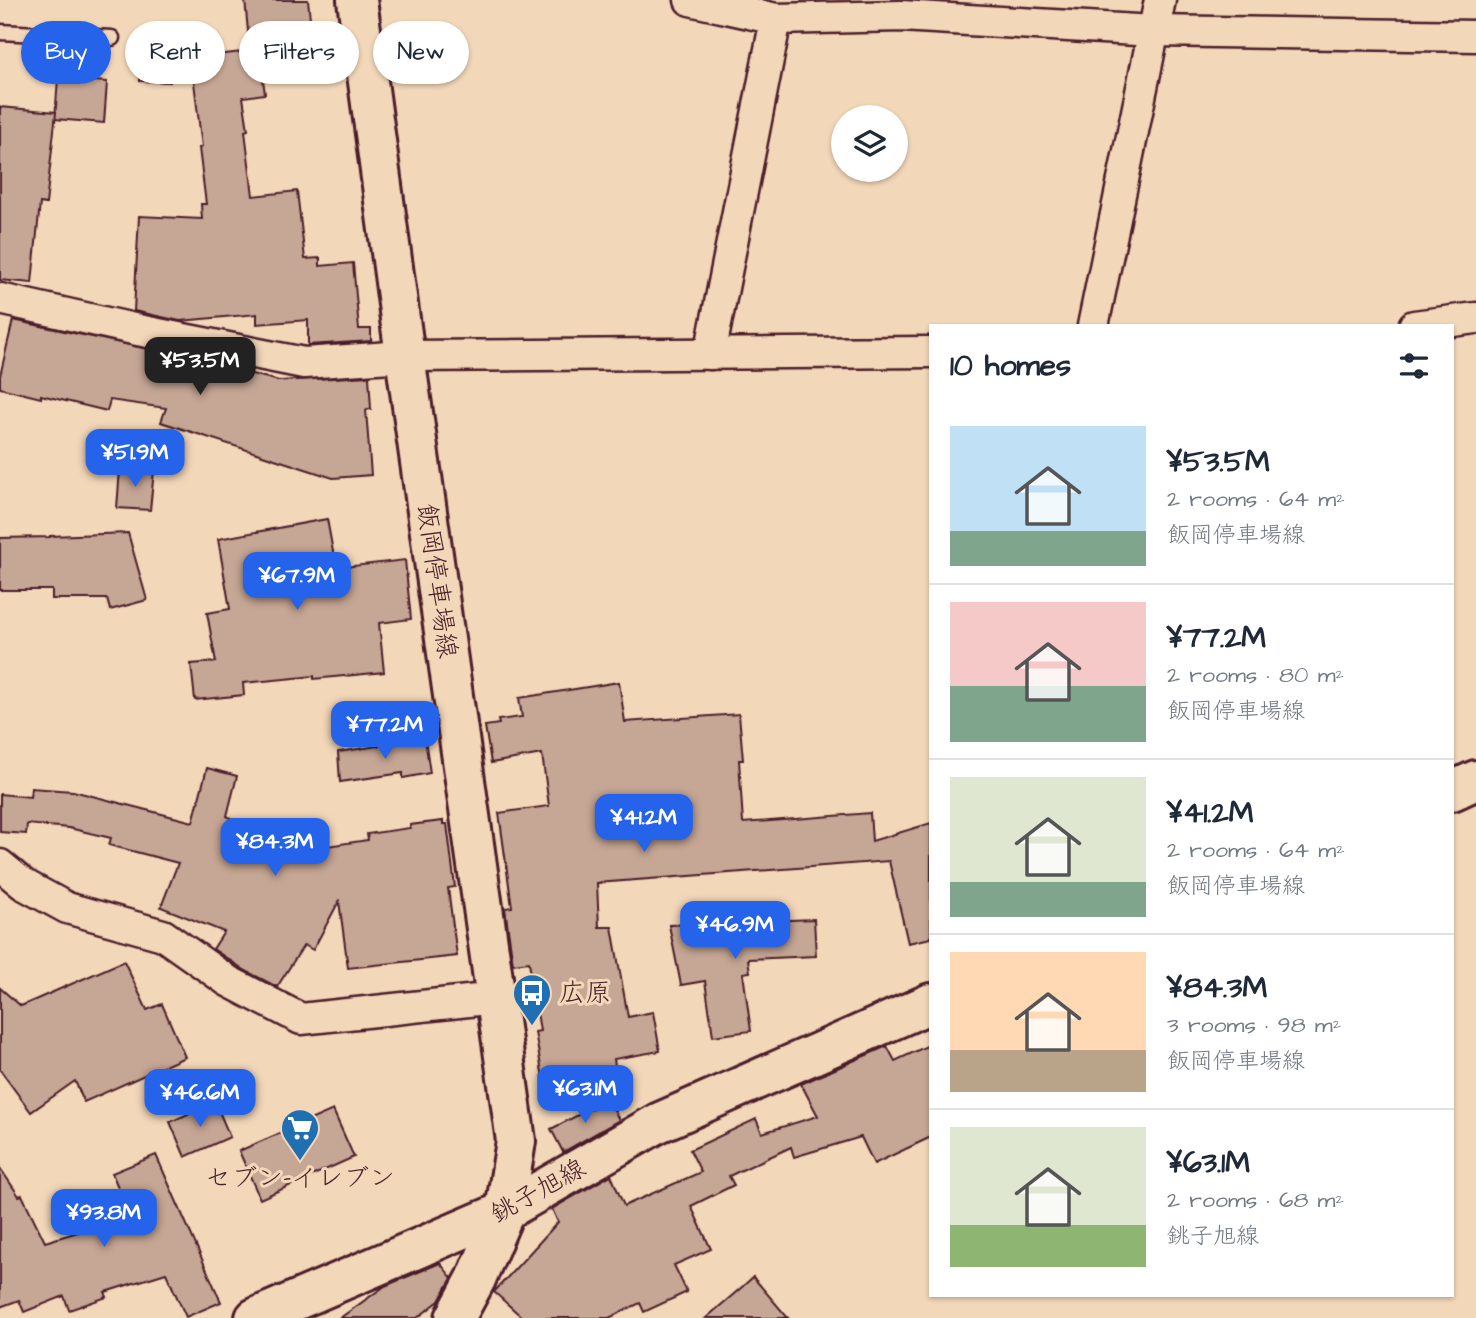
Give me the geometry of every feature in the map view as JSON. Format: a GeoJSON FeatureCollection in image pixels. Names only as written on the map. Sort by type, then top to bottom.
{"type":"FeatureCollection","features":[{"type":"Feature","properties":{"kind":"main road","name":"飯岡停車場線"},"geometry":{"type":"LineString","coordinates":[[357,0],[516,1141],[505,1211],[476,1279],[455,1318]]}},
{"type":"Feature","properties":{"kind":"main road"},"geometry":{"type":"LineString","coordinates":[[1454,790],[1476,780]]}},
{"type":"Feature","properties":{"kind":"main road","name":"銚子旭線"},"geometry":{"type":"LineString","coordinates":[[255,1318],[505,1211],[658,1122],[929,1004]]}},
{"type":"Feature","properties":{"kind":"street"},"geometry":{"type":"LineString","coordinates":[[690,0],[776,19],[901,16],[1153,31],[1476,36]]}},
{"type":"Feature","properties":{"kind":"street"},"geometry":{"type":"LineString","coordinates":[[1093,324],[1160,0]]}},
{"type":"Feature","properties":{"kind":"street"},"geometry":{"type":"LineString","coordinates":[[710,354],[776,19]]}},
{"type":"Feature","properties":{"kind":"street"},"geometry":{"type":"LineString","coordinates":[[0,299],[304,363],[405,356],[929,352]]}},
{"type":"Feature","properties":{"kind":"street"},"geometry":{"type":"LineString","coordinates":[[1430,324],[1476,318]]}},
{"type":"Feature","properties":{"kind":"street"},"geometry":{"type":"LineString","coordinates":[[0,865],[23,884],[67,908],[163,935],[228,981],[302,1019],[496,998]]}},
{"type":"Feature","properties":{"kind":"lane"},"geometry":{"type":"LineString","coordinates":[[0,32],[112,38]]}},
{"type":"Feature","properties":{"kind":"building"},"geometry":{"type":"Polygon","coordinates":[[[245,0],[308,0],[310,21],[247,21],[245,0]]]}},
{"type":"Feature","properties":{"kind":"building"},"geometry":{"type":"Polygon","coordinates":[[[239,52],[239,84],[264,84],[265,94],[243,97],[253,196],[297,191],[305,259],[320,258],[320,266],[353,263],[359,329],[371,329],[371,341],[308,345],[308,320],[257,324],[257,314],[180,321],[134,311],[139,216],[202,219],[201,204],[206,204],[194,84],[225,84],[225,54],[239,52]]]}},
{"type":"Feature","properties":{"kind":"building"},"geometry":{"type":"Polygon","coordinates":[[[58,84],[107,84],[104,123],[55,119],[58,84]]]}},
{"type":"Feature","properties":{"kind":"building"},"geometry":{"type":"Polygon","coordinates":[[[0,107],[56,112],[46,204],[40,203],[32,283],[0,280],[0,107]]]}},
{"type":"Feature","properties":{"kind":"building"},"geometry":{"type":"Polygon","coordinates":[[[13,320],[190,358],[279,381],[369,376],[371,409],[366,410],[371,475],[333,478],[161,422],[166,408],[110,400],[107,411],[0,388],[0,376],[13,320]]]}},
{"type":"Feature","properties":{"kind":"building"},"geometry":{"type":"Polygon","coordinates":[[[120,469],[154,471],[150,510],[117,508],[120,469]]]}},
{"type":"Feature","properties":{"kind":"building"},"geometry":{"type":"Polygon","coordinates":[[[327,519],[336,568],[405,560],[411,619],[379,623],[384,672],[243,683],[244,695],[195,700],[191,664],[216,662],[207,613],[230,609],[218,539],[327,519]]]}},
{"type":"Feature","properties":{"kind":"building"},"geometry":{"type":"Polygon","coordinates":[[[128,533],[147,600],[110,610],[107,599],[52,599],[52,590],[0,590],[0,538],[128,533]]]}},
{"type":"Feature","properties":{"kind":"building"},"geometry":{"type":"Polygon","coordinates":[[[619,682],[625,722],[739,714],[743,760],[739,760],[743,823],[870,813],[872,841],[929,824],[929,938],[908,943],[889,861],[597,883],[599,927],[612,927],[628,1017],[653,1012],[660,1051],[614,1059],[616,1072],[544,1084],[535,1032],[540,1031],[529,962],[513,964],[505,908],[512,907],[499,813],[549,806],[542,754],[491,763],[485,726],[499,724],[498,720],[522,717],[519,698],[619,682]]]}},
{"type":"Feature","properties":{"kind":"building"},"geometry":{"type":"Polygon","coordinates":[[[425,739],[430,773],[403,778],[403,773],[340,782],[338,752],[425,739]]]}},
{"type":"Feature","properties":{"kind":"building"},"geometry":{"type":"Polygon","coordinates":[[[207,768],[237,776],[227,816],[293,851],[368,840],[367,834],[410,828],[410,825],[443,821],[443,824],[447,824],[455,887],[448,888],[457,956],[348,968],[339,901],[313,950],[304,945],[277,987],[213,949],[224,932],[161,907],[178,863],[109,845],[111,838],[69,828],[27,824],[26,834],[0,832],[0,794],[30,797],[31,788],[73,791],[193,822],[207,768]]]}},
{"type":"Feature","properties":{"kind":"building"},"geometry":{"type":"Polygon","coordinates":[[[814,919],[816,956],[748,959],[750,972],[743,973],[751,1031],[713,1036],[705,981],[681,985],[669,925],[814,919]]]}},
{"type":"Feature","properties":{"kind":"building"},"geometry":{"type":"Polygon","coordinates":[[[124,961],[147,1010],[162,1004],[185,1057],[84,1102],[75,1081],[31,1112],[0,1070],[0,988],[21,1006],[124,961]]]}},
{"type":"Feature","properties":{"kind":"building"},"geometry":{"type":"Polygon","coordinates":[[[929,1045],[929,1138],[874,1164],[861,1137],[794,1157],[791,1147],[729,1176],[734,1185],[691,1206],[711,1249],[674,1265],[687,1292],[644,1312],[640,1303],[609,1318],[523,1318],[494,1292],[558,1222],[552,1209],[611,1175],[624,1206],[701,1172],[690,1150],[756,1119],[762,1133],[818,1116],[801,1084],[887,1046],[895,1061],[929,1045]]]}},
{"type":"Feature","properties":{"kind":"building"},"geometry":{"type":"Polygon","coordinates":[[[609,1099],[619,1120],[563,1152],[551,1129],[609,1099]]]}},
{"type":"Feature","properties":{"kind":"building"},"geometry":{"type":"Polygon","coordinates":[[[215,1102],[230,1137],[185,1157],[170,1122],[215,1102]]]}},
{"type":"Feature","properties":{"kind":"building"},"geometry":{"type":"Polygon","coordinates":[[[333,1110],[354,1157],[260,1199],[239,1151],[333,1110]]]}},
{"type":"Feature","properties":{"kind":"building"},"geometry":{"type":"Polygon","coordinates":[[[156,1155],[221,1302],[186,1317],[166,1273],[105,1292],[107,1297],[69,1310],[64,1296],[24,1312],[19,1300],[0,1307],[0,1168],[19,1196],[22,1195],[45,1242],[130,1216],[112,1173],[156,1155]]]}},
{"type":"Feature","properties":{"kind":"building"},"geometry":{"type":"Polygon","coordinates":[[[440,1263],[452,1278],[439,1301],[417,1318],[340,1318],[385,1286],[440,1263]]]}},
{"type":"Feature","properties":{"kind":"building"},"geometry":{"type":"Polygon","coordinates":[[[753,1277],[788,1318],[706,1318],[742,1287],[753,1277]]]}},
{"type":"Feature","properties":{"kind":"place","name":"広原"},"geometry":{"type":"Point","coordinates":[532,1027]}},
{"type":"Feature","properties":{"kind":"place","name":"セブン-イレブン"},"geometry":{"type":"Point","coordinates":[300,1162]}}]}
